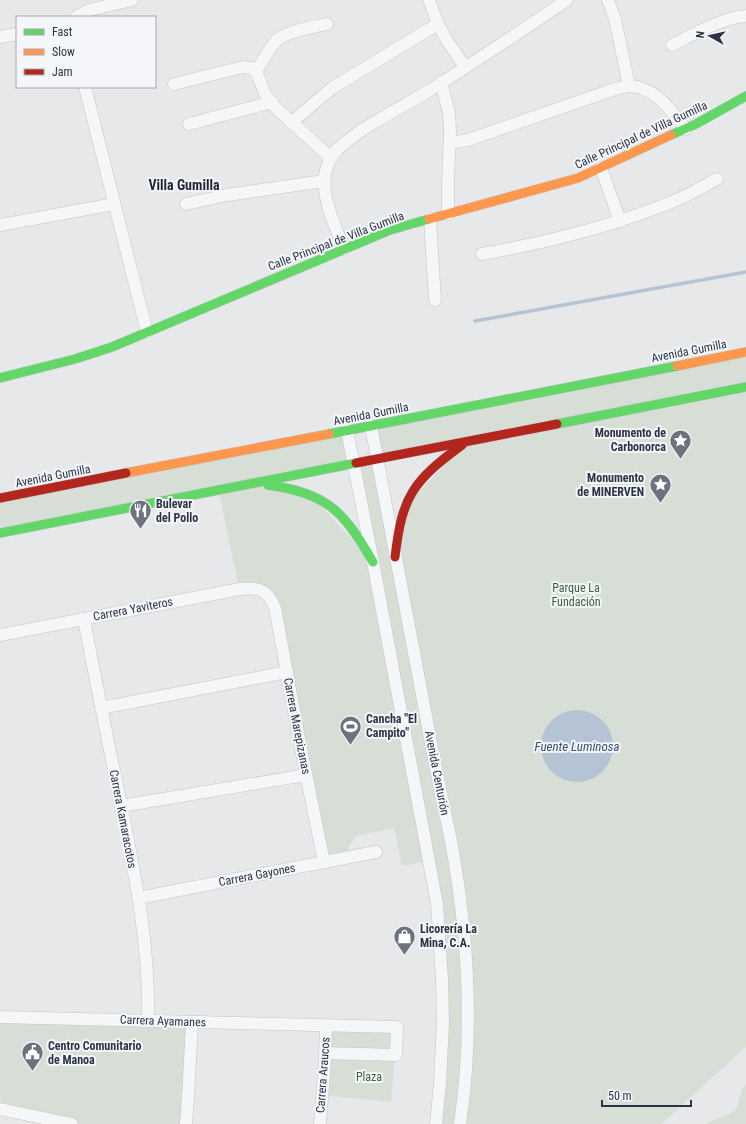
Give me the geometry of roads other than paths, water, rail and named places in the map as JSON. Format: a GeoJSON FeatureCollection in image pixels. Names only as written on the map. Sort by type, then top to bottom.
{"type":"FeatureCollection","features":[{"type":"Feature","properties":{"kind":"main road","name":"Calle Principal de Villa Gumilla"},"geometry":{"type":"LineString","coordinates":[[0,378],[101,351],[132,340],[147,332],[390,230],[578,178],[686,129],[746,96]]}},
{"type":"Feature","properties":{"kind":"main road","name":"Avenida Gumilla"},"geometry":{"type":"LineString","coordinates":[[0,498],[746,352]]}},
{"type":"Feature","properties":{"kind":"main road"},"geometry":{"type":"LineString","coordinates":[[0,533],[746,388]]}},
{"type":"Feature","properties":{"kind":"main road"},"geometry":{"type":"LineString","coordinates":[[396,557],[397,536],[400,522],[404,507],[413,488],[428,471],[467,442]]}},
{"type":"Feature","properties":{"kind":"main road"},"geometry":{"type":"LineString","coordinates":[[254,484],[274,485],[300,491],[314,496],[331,505],[356,532],[373,562]]}},
{"type":"Feature","properties":{"kind":"street"},"geometry":{"type":"LineString","coordinates":[[78,16],[89,10],[132,0]]}},
{"type":"Feature","properties":{"kind":"street"},"geometry":{"type":"LineString","coordinates":[[429,0],[438,24],[465,67]]}},
{"type":"Feature","properties":{"kind":"street"},"geometry":{"type":"LineString","coordinates":[[344,249],[328,202],[324,181],[326,169],[336,150],[357,134],[465,67],[568,0]]}},
{"type":"Feature","properties":{"kind":"street"},"geometry":{"type":"LineString","coordinates":[[608,0],[615,19],[629,86]]}},
{"type":"Feature","properties":{"kind":"street"},"geometry":{"type":"LineString","coordinates":[[672,45],[727,20],[740,16],[746,16]]}},
{"type":"Feature","properties":{"kind":"street"},"geometry":{"type":"LineString","coordinates":[[256,71],[280,38],[289,34],[328,24]]}},
{"type":"Feature","properties":{"kind":"street"},"geometry":{"type":"LineString","coordinates":[[291,123],[332,88],[438,24]]}},
{"type":"Feature","properties":{"kind":"street"},"geometry":{"type":"LineString","coordinates":[[0,37],[16,34]]}},
{"type":"Feature","properties":{"kind":"street"},"geometry":{"type":"LineString","coordinates":[[174,84],[243,67],[251,68],[256,71],[265,94],[272,102],[291,123],[331,158]]}},
{"type":"Feature","properties":{"kind":"street"},"geometry":{"type":"LineString","coordinates":[[441,82],[450,130],[448,214]]}},
{"type":"Feature","properties":{"kind":"street"},"geometry":{"type":"LineString","coordinates":[[450,143],[468,140],[615,89],[629,86],[648,91],[660,98],[686,129]]}},
{"type":"Feature","properties":{"kind":"street"},"geometry":{"type":"LineString","coordinates":[[85,88],[147,332]]}},
{"type":"Feature","properties":{"kind":"street"},"geometry":{"type":"LineString","coordinates":[[189,124],[272,102]]}},
{"type":"Feature","properties":{"kind":"street"},"geometry":{"type":"LineString","coordinates":[[601,168],[620,221]]}},
{"type":"Feature","properties":{"kind":"street"},"geometry":{"type":"LineString","coordinates":[[482,254],[555,239],[620,221],[680,198],[717,179]]}},
{"type":"Feature","properties":{"kind":"street"},"geometry":{"type":"LineString","coordinates":[[186,204],[227,195],[324,181]]}},
{"type":"Feature","properties":{"kind":"street"},"geometry":{"type":"LineString","coordinates":[[0,225],[114,204]]}},
{"type":"Feature","properties":{"kind":"street"},"geometry":{"type":"LineString","coordinates":[[430,219],[435,300]]}},
{"type":"Feature","properties":{"kind":"street","name":"Avenida Centurión"},"geometry":{"type":"LineString","coordinates":[[371,426],[451,842],[461,907],[465,954],[468,1030],[460,1124]]}},
{"type":"Feature","properties":{"kind":"street","name":"Avenida Centurión"},"geometry":{"type":"LineString","coordinates":[[347,430],[437,904],[443,1022],[436,1124]]}},
{"type":"Feature","properties":{"kind":"street","name":"Carrera Yaviteros"},"geometry":{"type":"LineString","coordinates":[[0,635],[240,589],[249,588],[265,592]]}},
{"type":"Feature","properties":{"kind":"street","name":"Carrera Marepizanas"},"geometry":{"type":"LineString","coordinates":[[265,592],[272,600],[275,608],[306,776],[324,862]]}},
{"type":"Feature","properties":{"kind":"street","name":"Carrera Kamaracotos"},"geometry":{"type":"LineString","coordinates":[[84,619],[138,898],[148,973],[148,1021]]}},
{"type":"Feature","properties":{"kind":"street"},"geometry":{"type":"LineString","coordinates":[[101,708],[286,672]]}},
{"type":"Feature","properties":{"kind":"street"},"geometry":{"type":"LineString","coordinates":[[121,806],[306,776]]}},
{"type":"Feature","properties":{"kind":"street","name":"Carrera Gayones"},"geometry":{"type":"LineString","coordinates":[[138,898],[376,852]]}},
{"type":"Feature","properties":{"kind":"street","name":"Carrera Ayamanes"},"geometry":{"type":"LineString","coordinates":[[0,1017],[397,1027],[396,1055],[325,1053]]}},
{"type":"Feature","properties":{"kind":"street"},"geometry":{"type":"LineString","coordinates":[[186,1124],[192,1022]]}},
{"type":"Feature","properties":{"kind":"street","name":"Carrera Araucos"},"geometry":{"type":"LineString","coordinates":[[320,1124],[326,1025]]}},
{"type":"Feature","properties":{"kind":"street"},"geometry":{"type":"LineString","coordinates":[[0,1109],[72,1124]]}},
{"type":"Feature","properties":{"kind":"water","name":"Fuente Luminosa"},"geometry":{"type":"Polygon","coordinates":[[[577,710],[597,716],[607,726],[613,746],[607,766],[597,776],[577,782],[557,776],[547,766],[541,746],[547,726],[557,716],[577,710]]]}},
{"type":"Feature","properties":{"kind":"waterway"},"geometry":{"type":"LineString","coordinates":[[475,321],[746,272]]}},
{"type":"Feature","properties":{"kind":"place","name":"Monumento de Carbonorca"},"geometry":{"type":"Point","coordinates":[681,460]}},
{"type":"Feature","properties":{"kind":"place","name":"Monumento de MINERVEN"},"geometry":{"type":"Point","coordinates":[660,504]}},
{"type":"Feature","properties":{"kind":"place","name":"Bulevar del Pollo"},"geometry":{"type":"Point","coordinates":[140,530]}},
{"type":"Feature","properties":{"kind":"place","name":"Cancha \"El Campito\""},"geometry":{"type":"Point","coordinates":[350,746]}},
{"type":"Feature","properties":{"kind":"place","name":"Licorería La Mina, C.A."},"geometry":{"type":"Point","coordinates":[405,956]}},
{"type":"Feature","properties":{"kind":"place","name":"Centro Comunitario de Manoa"},"geometry":{"type":"Point","coordinates":[32,1072]}},
{"type":"Feature","properties":{"kind":"district","name":"Villa Gumilla"},"geometry":{"type":"Point","coordinates":[184,185]}},
{"type":"Feature","properties":{"kind":"park label","name":"Parque La Fundación"},"geometry":{"type":"Point","coordinates":[576,595]}},
{"type":"Feature","properties":{"kind":"park label","name":"Plaza"},"geometry":{"type":"Point","coordinates":[369,1077]}}]}
